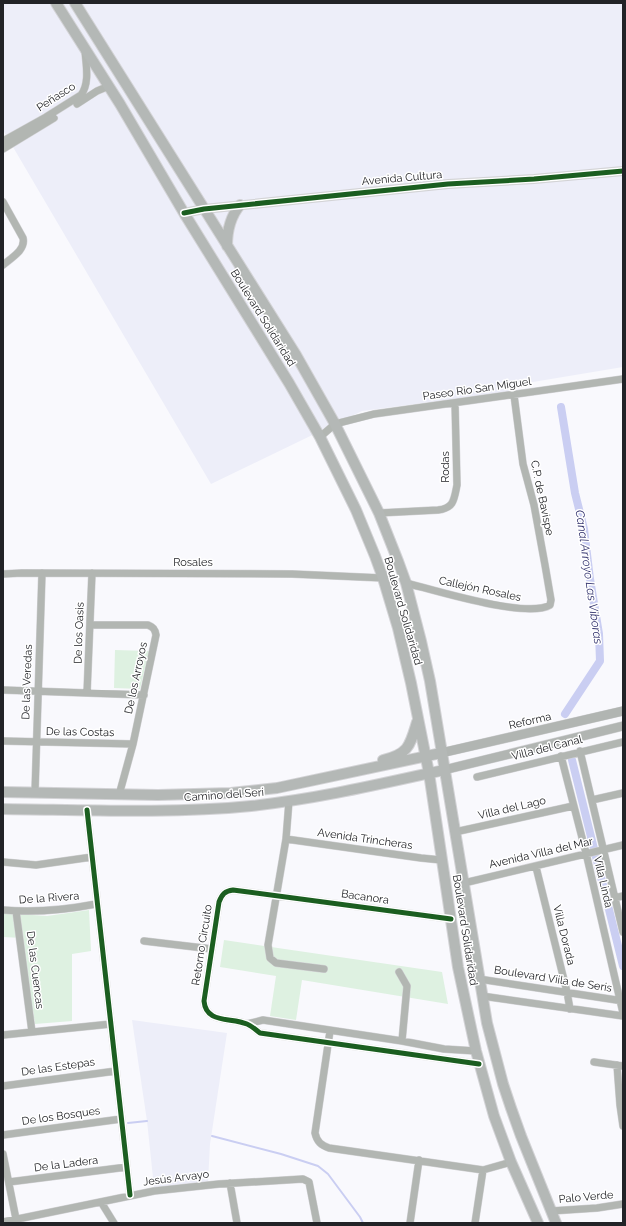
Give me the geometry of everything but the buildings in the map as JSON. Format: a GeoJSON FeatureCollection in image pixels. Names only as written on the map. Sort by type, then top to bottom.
{"type":"FeatureCollection","features":[{"type":"Feature","properties":{"kind":"main road","name":"Boulevard Solidaridad"},"geometry":{"type":"LineString","coordinates":[[56,3],[289,383],[320,437],[356,510],[383,578],[398,628],[429,773],[441,860],[462,989],[479,1064],[494,1116],[511,1162],[538,1223]]}},
{"type":"Feature","properties":{"kind":"main road","name":"Boulevard Solidaridad"},"geometry":{"type":"LineString","coordinates":[[78,5],[296,356],[335,424],[379,513],[406,583],[430,681],[487,1023],[504,1084],[521,1136],[556,1223]]}},
{"type":"Feature","properties":{"kind":"main road"},"geometry":{"type":"LineString","coordinates":[[227,246],[230,223],[234,212],[240,205]]}},
{"type":"Feature","properties":{"kind":"main road","name":"Reforma"},"geometry":{"type":"LineString","coordinates":[[442,753],[623,711]]}},
{"type":"Feature","properties":{"kind":"main road"},"geometry":{"type":"LineString","coordinates":[[322,779],[347,768],[401,754],[408,747],[418,720]]}},
{"type":"Feature","properties":{"kind":"main road"},"geometry":{"type":"LineString","coordinates":[[444,770],[623,726]]}},
{"type":"Feature","properties":{"kind":"main road","name":"Camino del Seri"},"geometry":{"type":"LineString","coordinates":[[3,792],[119,795],[231,793],[278,788],[442,753]]}},
{"type":"Feature","properties":{"kind":"main road","name":"Camino del Seri"},"geometry":{"type":"LineString","coordinates":[[3,809],[160,811],[251,806],[374,786],[444,770]]}},
{"type":"Feature","properties":{"kind":"street","name":"Peñasco"},"geometry":{"type":"LineString","coordinates":[[83,97],[86,84],[85,50]]}},
{"type":"Feature","properties":{"kind":"street","name":"Peñasco"},"geometry":{"type":"LineString","coordinates":[[3,149],[83,97],[108,86]]}},
{"type":"Feature","properties":{"kind":"street","name":"Peñasco"},"geometry":{"type":"LineString","coordinates":[[3,141],[48,119]]}},
{"type":"Feature","properties":{"kind":"street","name":"Avenida Cultura"},"geometry":{"type":"LineString","coordinates":[[184,213],[240,205],[448,184],[534,179],[623,171]]}},
{"type":"Feature","properties":{"kind":"street"},"geometry":{"type":"LineString","coordinates":[[3,202],[24,242],[22,248],[3,265]]}},
{"type":"Feature","properties":{"kind":"street","name":"Paseo Rio San Miguel"},"geometry":{"type":"LineString","coordinates":[[335,424],[374,414],[623,379]]}},
{"type":"Feature","properties":{"kind":"street","name":"C.P. de Bavispe"},"geometry":{"type":"LineString","coordinates":[[514,395],[523,464],[534,505],[546,565],[551,600],[550,605]]}},
{"type":"Feature","properties":{"kind":"street","name":"Rodas"},"geometry":{"type":"LineString","coordinates":[[379,513],[438,510],[450,507],[457,485],[455,403]]}},
{"type":"Feature","properties":{"kind":"street"},"geometry":{"type":"LineString","coordinates":[[320,437],[335,424]]}},
{"type":"Feature","properties":{"kind":"street","name":"De las Veredas"},"geometry":{"type":"LineString","coordinates":[[34,792],[42,573]]}},
{"type":"Feature","properties":{"kind":"street","name":"De los Oasis"},"geometry":{"type":"LineString","coordinates":[[87,693],[92,573]]}},
{"type":"Feature","properties":{"kind":"street","name":"Rosales"},"geometry":{"type":"LineString","coordinates":[[3,574],[292,574],[383,578]]}},
{"type":"Feature","properties":{"kind":"street","name":"Callejón Rosales"},"geometry":{"type":"LineString","coordinates":[[406,583],[503,607],[523,610],[545,608],[550,605]]}},
{"type":"Feature","properties":{"kind":"street","name":"De los Arroyos"},"geometry":{"type":"LineString","coordinates":[[90,625],[148,625],[153,627],[156,635],[133,744],[119,795]]}},
{"type":"Feature","properties":{"kind":"street"},"geometry":{"type":"LineString","coordinates":[[3,690],[144,695]]}},
{"type":"Feature","properties":{"kind":"street","name":"De las Costas"},"geometry":{"type":"LineString","coordinates":[[3,741],[133,744]]}},
{"type":"Feature","properties":{"kind":"street","name":"Villa del Canal"},"geometry":{"type":"LineString","coordinates":[[477,776],[623,742]]}},
{"type":"Feature","properties":{"kind":"street","name":"Villa Linda"},"geometry":{"type":"LineString","coordinates":[[580,751],[623,932]]}},
{"type":"Feature","properties":{"kind":"street","name":"Villa Linda"},"geometry":{"type":"LineString","coordinates":[[561,756],[622,1000],[623,1014]]}},
{"type":"Feature","properties":{"kind":"street"},"geometry":{"type":"LineString","coordinates":[[592,800],[623,793]]}},
{"type":"Feature","properties":{"kind":"street"},"geometry":{"type":"LineString","coordinates":[[289,801],[286,839],[268,945],[270,958],[276,963],[324,969]]}},
{"type":"Feature","properties":{"kind":"street","name":"Villa del Lago"},"geometry":{"type":"LineString","coordinates":[[455,832],[573,806]]}},
{"type":"Feature","properties":{"kind":"street"},"geometry":{"type":"LineString","coordinates":[[87,810],[96,904],[130,1195]]}},
{"type":"Feature","properties":{"kind":"street","name":"Avenida Trincheras"},"geometry":{"type":"LineString","coordinates":[[286,839],[400,856],[441,860]]}},
{"type":"Feature","properties":{"kind":"street","name":"Avenida Villa del Mar"},"geometry":{"type":"LineString","coordinates":[[464,882],[536,867],[586,853],[623,845]]}},
{"type":"Feature","properties":{"kind":"street"},"geometry":{"type":"LineString","coordinates":[[3,862],[36,865],[92,857]]}},
{"type":"Feature","properties":{"kind":"street","name":"Villa Dorada"},"geometry":{"type":"LineString","coordinates":[[536,867],[570,1008]]}},
{"type":"Feature","properties":{"kind":"street","name":"Retorno Circuito"},"geometry":{"type":"LineString","coordinates":[[247,1024],[213,1016],[208,1013],[204,1007],[219,902],[223,894],[227,891],[233,890],[276,894]]}},
{"type":"Feature","properties":{"kind":"street","name":"Bacanora"},"geometry":{"type":"LineString","coordinates":[[276,894],[451,919]]}},
{"type":"Feature","properties":{"kind":"street"},"geometry":{"type":"LineString","coordinates":[[614,898],[623,896]]}},
{"type":"Feature","properties":{"kind":"street","name":"De la Rivera"},"geometry":{"type":"LineString","coordinates":[[3,910],[59,910],[96,904]]}},
{"type":"Feature","properties":{"kind":"street","name":"De las Cuencas"},"geometry":{"type":"LineString","coordinates":[[16,911],[32,1032]]}},
{"type":"Feature","properties":{"kind":"street"},"geometry":{"type":"LineString","coordinates":[[144,941],[212,949]]}},
{"type":"Feature","properties":{"kind":"street"},"geometry":{"type":"LineString","coordinates":[[399,972],[407,986],[402,1041]]}},
{"type":"Feature","properties":{"kind":"street","name":"Boulevard Viila de Seris"},"geometry":{"type":"LineString","coordinates":[[479,978],[622,1000]]}},
{"type":"Feature","properties":{"kind":"street"},"geometry":{"type":"LineString","coordinates":[[482,996],[623,1014]]}},
{"type":"Feature","properties":{"kind":"street"},"geometry":{"type":"LineString","coordinates":[[247,1024],[263,1020],[444,1048],[476,1051]]}},
{"type":"Feature","properties":{"kind":"street"},"geometry":{"type":"LineString","coordinates":[[3,1035],[110,1024]]}},
{"type":"Feature","properties":{"kind":"street"},"geometry":{"type":"LineString","coordinates":[[247,1024],[260,1033],[479,1064]]}},
{"type":"Feature","properties":{"kind":"street"},"geometry":{"type":"LineString","coordinates":[[330,1031],[315,1132],[318,1142],[322,1146],[483,1170],[511,1162]]}},
{"type":"Feature","properties":{"kind":"street"},"geometry":{"type":"LineString","coordinates":[[443,1060],[444,1048]]}},
{"type":"Feature","properties":{"kind":"street"},"geometry":{"type":"LineString","coordinates":[[594,1062],[620,1065],[620,1105],[623,1126]]}},
{"type":"Feature","properties":{"kind":"street","name":"De las Estepas"},"geometry":{"type":"LineString","coordinates":[[3,1086],[116,1071]]}},
{"type":"Feature","properties":{"kind":"street","name":"De los Bosques"},"geometry":{"type":"LineString","coordinates":[[3,1135],[121,1119]]}},
{"type":"Feature","properties":{"kind":"street"},"geometry":{"type":"LineString","coordinates":[[3,1154],[6,1177],[16,1219]]}},
{"type":"Feature","properties":{"kind":"street"},"geometry":{"type":"LineString","coordinates":[[410,1223],[419,1160]]}},
{"type":"Feature","properties":{"kind":"street","name":"De la Ladera"},"geometry":{"type":"LineString","coordinates":[[6,1177],[126,1167]]}},
{"type":"Feature","properties":{"kind":"street"},"geometry":{"type":"LineString","coordinates":[[474,1223],[483,1170]]}},
{"type":"Feature","properties":{"kind":"street","name":"Jesús Arvayo"},"geometry":{"type":"LineString","coordinates":[[3,1222],[154,1191],[230,1183],[306,1179],[309,1182],[317,1223]]}},
{"type":"Feature","properties":{"kind":"street"},"geometry":{"type":"LineString","coordinates":[[230,1183],[237,1223]]}},
{"type":"Feature","properties":{"kind":"street"},"geometry":{"type":"LineString","coordinates":[[101,1202],[114,1223]]}},
{"type":"Feature","properties":{"kind":"street","name":"Palo Verde"},"geometry":{"type":"LineString","coordinates":[[550,1211],[597,1208],[623,1204]]}},
{"type":"Feature","properties":{"kind":"shaded area"},"geometry":{"type":"Polygon","coordinates":[[[3,3],[623,3],[623,367],[509,386],[510,389],[507,392],[362,411],[211,484],[3,130],[3,3]]]}},
{"type":"Feature","properties":{"kind":"shaded area"},"geometry":{"type":"Polygon","coordinates":[[[132,1020],[227,1033],[210,1144],[208,1182],[154,1187],[147,1121],[132,1020]]]}},
{"type":"Feature","properties":{"kind":"green space"},"geometry":{"type":"Polygon","coordinates":[[[115,650],[149,651],[140,689],[114,688],[115,650]]]}},
{"type":"Feature","properties":{"kind":"green space"},"geometry":{"type":"Polygon","coordinates":[[[89,910],[91,951],[72,954],[72,1021],[35,1024],[22,938],[3,937],[3,913],[47,916],[89,910]]]}},
{"type":"Feature","properties":{"kind":"green space"},"geometry":{"type":"Polygon","coordinates":[[[224,940],[442,972],[448,1004],[302,980],[296,1020],[270,1016],[276,976],[220,967],[224,940]]]}},
{"type":"Feature","properties":{"kind":"waterway","name":"Canal Arroyo Las Viboras"},"geometry":{"type":"LineString","coordinates":[[561,407],[575,493],[584,529],[599,634],[600,661],[565,714]]}},
{"type":"Feature","properties":{"kind":"waterway","name":"Canal Arroyo Las Viboras"},"geometry":{"type":"LineString","coordinates":[[572,760],[623,966]]}},
{"type":"Feature","properties":{"kind":"waterway"},"geometry":{"type":"LineString","coordinates":[[128,1123],[147,1121]]}},
{"type":"Feature","properties":{"kind":"waterway"},"geometry":{"type":"LineString","coordinates":[[212,1136],[281,1154],[318,1166],[328,1174],[363,1223]]}},
{"type":"Feature","properties":{"kind":"cycle path"},"geometry":{"type":"LineString","coordinates":[[184,213],[204,209],[448,184],[534,179],[623,171]]}},
{"type":"Feature","properties":{"kind":"cycle path"},"geometry":{"type":"LineString","coordinates":[[87,810],[130,1195]]}},
{"type":"Feature","properties":{"kind":"cycle path"},"geometry":{"type":"LineString","coordinates":[[451,919],[233,890],[228,891],[223,895],[219,902],[204,1001],[209,1013],[214,1017],[247,1024],[260,1033],[479,1064]]}}]}
